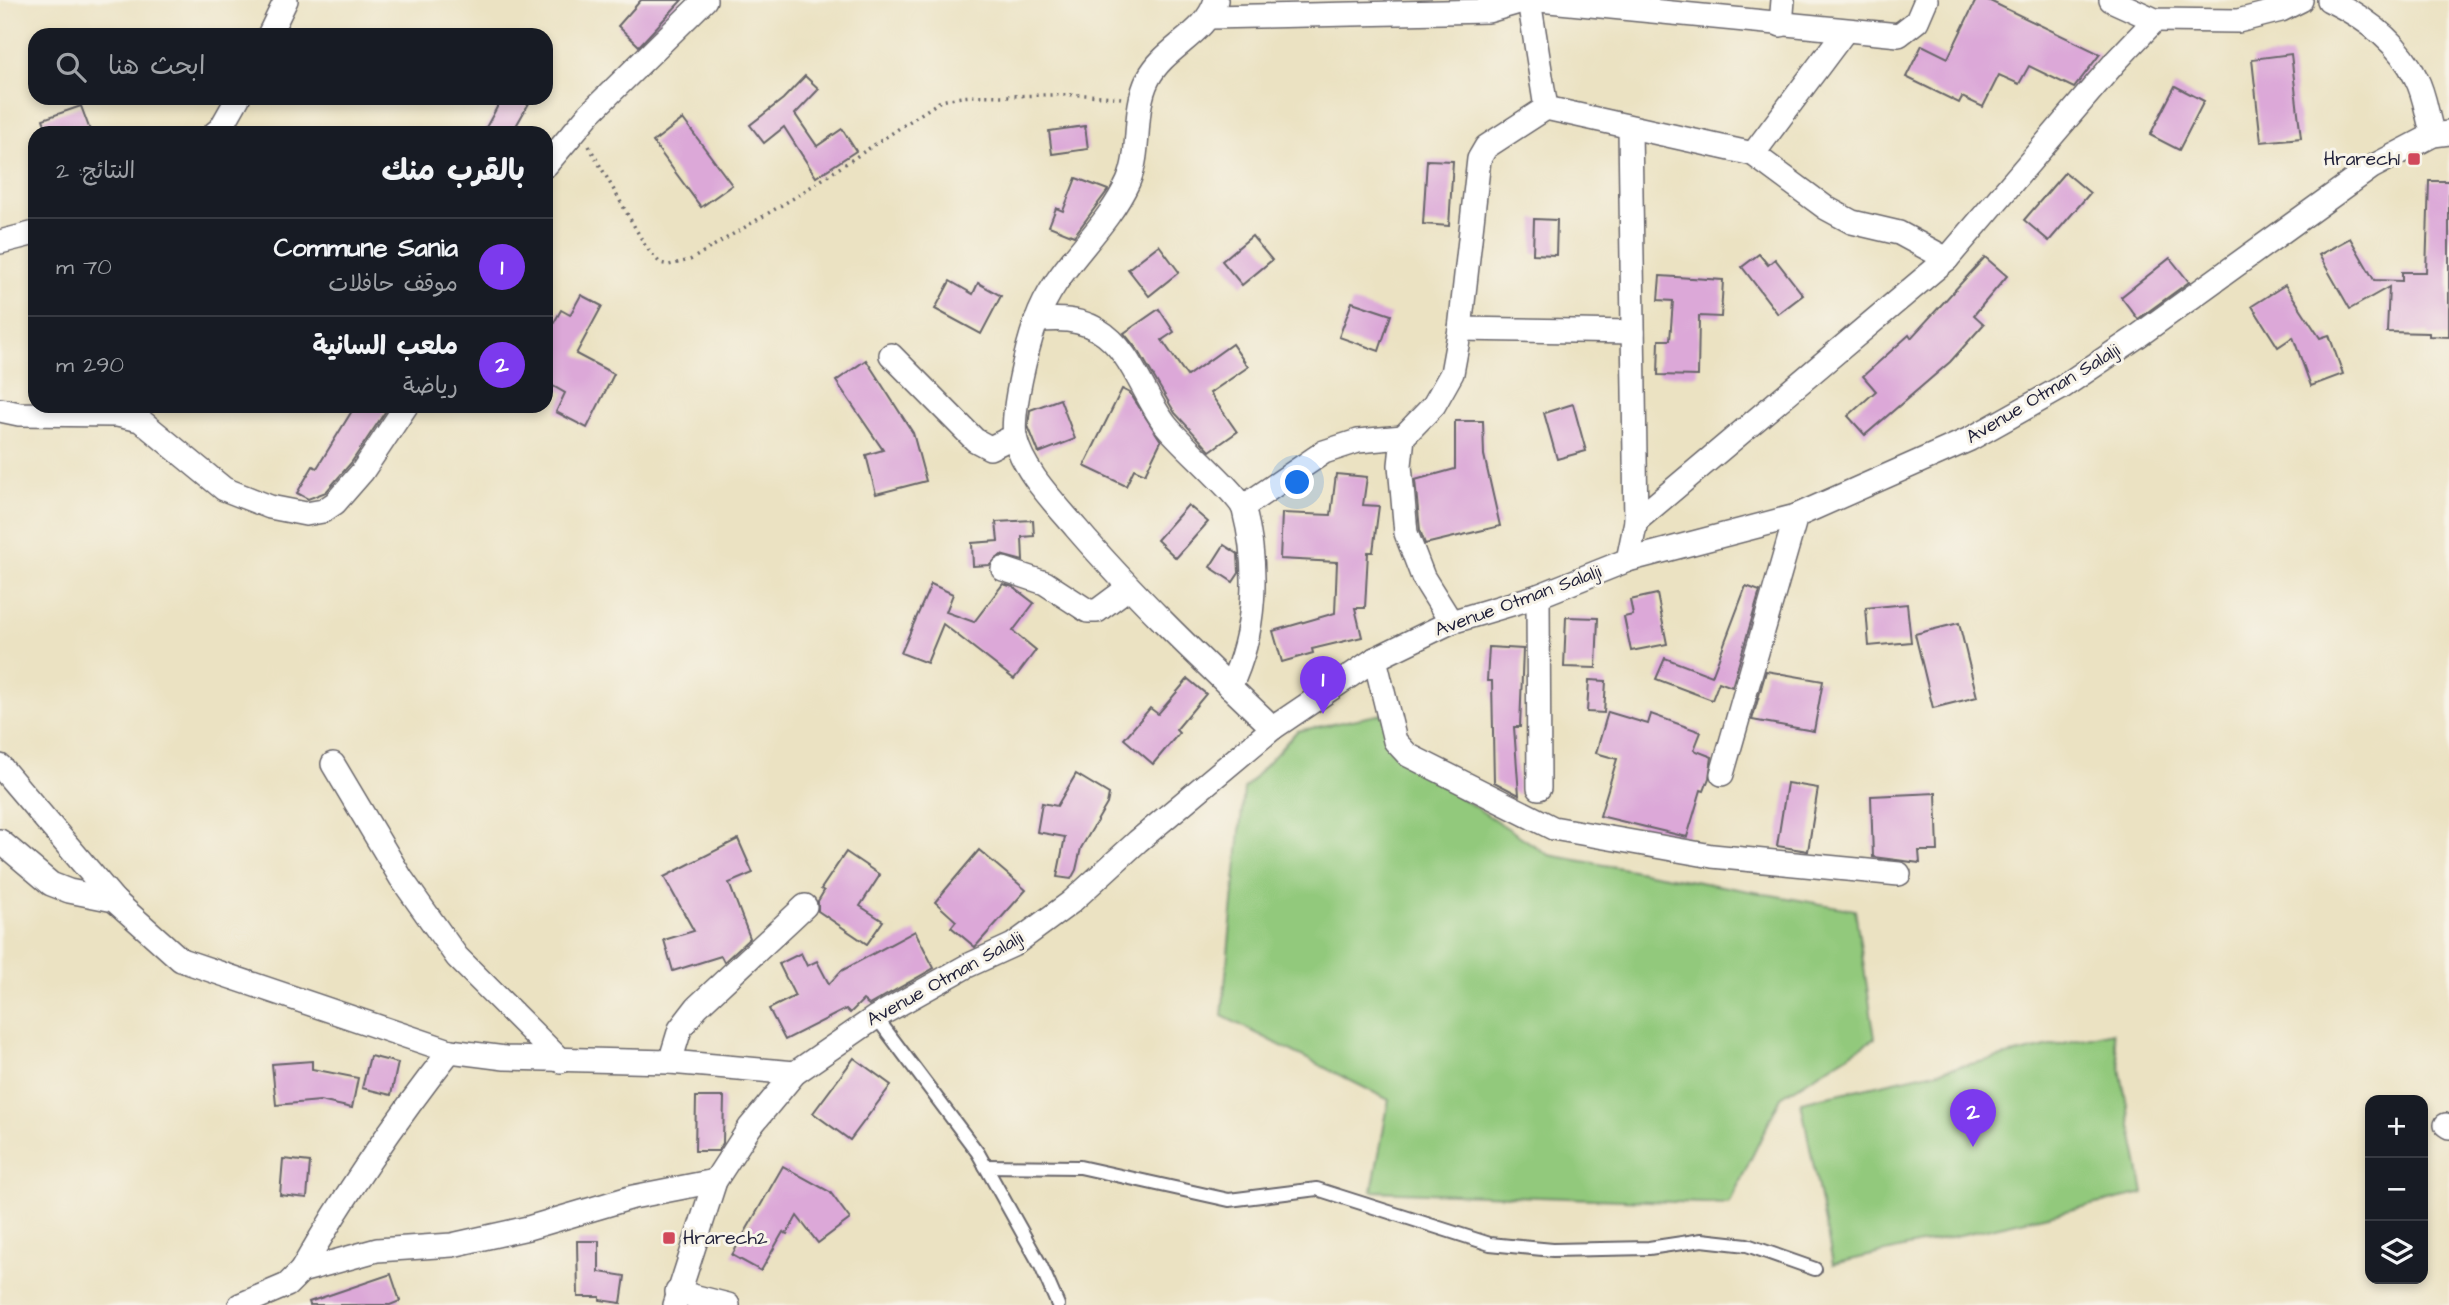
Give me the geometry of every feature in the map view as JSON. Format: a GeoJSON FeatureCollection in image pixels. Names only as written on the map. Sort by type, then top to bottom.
{"type":"FeatureCollection","features":[{"type":"Feature","properties":{"kind":"street"},"geometry":{"type":"LineString","coordinates":[[272,28],[286,0]]}},
{"type":"Feature","properties":{"kind":"street"},"geometry":{"type":"LineString","coordinates":[[553,157],[578,127],[705,0]]}},
{"type":"Feature","properties":{"kind":"street"},"geometry":{"type":"LineString","coordinates":[[1273,728],[1128,588],[1038,484],[1015,436],[1019,394],[1036,321],[1062,272],[1111,214],[1129,178],[1141,100],[1149,78],[1165,57],[1213,9],[1488,11],[1528,0],[1546,108]]}},
{"type":"Feature","properties":{"kind":"street"},"geometry":{"type":"LineString","coordinates":[[1539,0],[1845,32],[1899,35],[1917,21],[1926,0]]}},
{"type":"Feature","properties":{"kind":"street"},"geometry":{"type":"LineString","coordinates":[[1781,24],[1783,0]]}},
{"type":"Feature","properties":{"kind":"street"},"geometry":{"type":"LineString","coordinates":[[2111,0],[2155,20],[2238,21],[2281,10],[2301,0]]}},
{"type":"Feature","properties":{"kind":"street"},"geometry":{"type":"LineString","coordinates":[[2329,0],[2353,12],[2386,36],[2416,78],[2441,134]]}},
{"type":"Feature","properties":{"kind":"street"},"geometry":{"type":"LineString","coordinates":[[1636,521],[1947,259],[2116,61],[2155,20]]}},
{"type":"Feature","properties":{"kind":"street"},"geometry":{"type":"LineString","coordinates":[[1753,154],[1845,32]]}},
{"type":"Feature","properties":{"kind":"street"},"geometry":{"type":"LineString","coordinates":[[222,126],[234,105]]}},
{"type":"Feature","properties":{"kind":"street"},"geometry":{"type":"LineString","coordinates":[[1451,622],[1423,577],[1406,533],[1400,466],[1403,437],[1434,405],[1452,373],[1460,329],[1479,159],[1486,147],[1546,108],[1630,129],[1753,154],[1826,208],[1852,222],[1899,233],[1947,259]]}},
{"type":"Feature","properties":{"kind":"street"},"geometry":{"type":"LineString","coordinates":[[1628,560],[1636,521],[1630,129]]}},
{"type":"Feature","properties":{"kind":"street","name":"Avenue Otman Salalji"},"geometry":{"type":"LineString","coordinates":[[676,1298],[715,1181],[750,1127],[795,1073],[876,1017],[967,966],[1013,945],[1070,903],[1138,841],[1273,728],[1375,659],[1451,622],[1538,596],[1628,560],[1796,516],[1970,439],[2061,388],[2138,337],[2372,167],[2441,134]]}},
{"type":"Feature","properties":{"kind":"street"},"geometry":{"type":"LineString","coordinates":[[0,243],[28,235]]}},
{"type":"Feature","properties":{"kind":"street"},"geometry":{"type":"LineString","coordinates":[[1036,321],[1061,318],[1097,329],[1115,343],[1165,425],[1243,507],[1254,580],[1242,663],[1230,687]]}},
{"type":"Feature","properties":{"kind":"street"},"geometry":{"type":"LineString","coordinates":[[1460,329],[1633,332]]}},
{"type":"Feature","properties":{"kind":"street"},"geometry":{"type":"LineString","coordinates":[[891,355],[975,440],[990,448],[1015,436]]}},
{"type":"Feature","properties":{"kind":"street"},"geometry":{"type":"LineString","coordinates":[[0,410],[19,414],[117,415],[140,420],[224,489],[270,507],[306,514],[323,511],[335,503],[362,472],[401,413]]}},
{"type":"Feature","properties":{"kind":"street"},"geometry":{"type":"LineString","coordinates":[[1243,507],[1324,452],[1358,441],[1403,437]]}},
{"type":"Feature","properties":{"kind":"street"},"geometry":{"type":"LineString","coordinates":[[1722,774],[1796,516]]}},
{"type":"Feature","properties":{"kind":"street"},"geometry":{"type":"LineString","coordinates":[[1003,569],[1045,583],[1088,611],[1097,611],[1128,588]]}},
{"type":"Feature","properties":{"kind":"street"},"geometry":{"type":"LineString","coordinates":[[1538,596],[1539,788]]}},
{"type":"Feature","properties":{"kind":"street"},"geometry":{"type":"LineString","coordinates":[[1375,659],[1395,741],[1408,755],[1553,828],[1712,856],[1899,874]]}},
{"type":"Feature","properties":{"kind":"street"},"geometry":{"type":"LineString","coordinates":[[333,764],[401,878],[457,957],[561,1061]]}},
{"type":"Feature","properties":{"kind":"street"},"geometry":{"type":"LineString","coordinates":[[0,766],[114,900],[181,960],[450,1051],[561,1061],[670,1062],[795,1073]]}},
{"type":"Feature","properties":{"kind":"street"},"geometry":{"type":"LineString","coordinates":[[0,841],[51,884],[69,891],[114,900]]}},
{"type":"Feature","properties":{"kind":"street"},"geometry":{"type":"LineString","coordinates":[[670,1062],[680,1028],[697,1007],[805,906]]}},
{"type":"Feature","properties":{"kind":"street"},"geometry":{"type":"LineString","coordinates":[[289,1287],[399,1115],[450,1051]]}},
{"type":"Feature","properties":{"kind":"street"},"geometry":{"type":"LineString","coordinates":[[240,1305],[377,1250],[452,1245],[515,1231],[633,1197],[715,1181]]}},
{"type":"Feature","properties":{"kind":"street"},"geometry":{"type":"LineString","coordinates":[[676,1298],[728,1305]]}},
{"type":"Feature","properties":{"kind":"lane"},"geometry":{"type":"LineString","coordinates":[[876,1017],[985,1166],[1041,1266],[1058,1305]]}},
{"type":"Feature","properties":{"kind":"lane"},"geometry":{"type":"LineString","coordinates":[[985,1166],[1080,1167],[1229,1200],[1317,1189],[1490,1244],[1553,1250],[1635,1248],[1702,1240],[1747,1245],[1815,1269]]}},
{"type":"Feature","properties":{"kind":"path"},"geometry":{"type":"LineString","coordinates":[[578,127],[646,247],[660,263],[669,265],[690,260],[797,196],[939,102],[961,95],[979,94],[1083,93],[1141,100]]}},
{"type":"Feature","properties":{"kind":"green space"},"geometry":{"type":"Polygon","coordinates":[[[1382,714],[1412,766],[1549,855],[1855,910],[1875,1038],[1781,1097],[1729,1204],[1372,1191],[1389,1100],[1222,1016],[1244,789],[1297,731],[1382,714]]]}},
{"type":"Feature","properties":{"kind":"green space"},"geometry":{"type":"Polygon","coordinates":[[[2113,1032],[2144,1193],[1833,1264],[1801,1102],[2113,1032]]]}},
{"type":"Feature","properties":{"kind":"building"},"geometry":{"type":"Polygon","coordinates":[[[641,0],[682,0],[639,46],[618,26],[641,0]]]}},
{"type":"Feature","properties":{"kind":"building"},"geometry":{"type":"Polygon","coordinates":[[[1976,0],[1988,0],[2100,54],[2074,88],[2029,66],[2019,84],[1999,75],[1983,107],[1962,97],[1959,103],[1906,77],[1922,45],[1948,58],[1976,0]]]}},
{"type":"Feature","properties":{"kind":"building"},"geometry":{"type":"Polygon","coordinates":[[[2291,54],[2301,138],[2261,142],[2252,59],[2291,54]]]}},
{"type":"Feature","properties":{"kind":"building"},"geometry":{"type":"Polygon","coordinates":[[[805,76],[819,89],[795,114],[817,146],[842,129],[856,151],[816,177],[784,127],[764,143],[750,125],[783,99],[805,76]]]}},
{"type":"Feature","properties":{"kind":"building"},"geometry":{"type":"Polygon","coordinates":[[[2175,86],[2204,101],[2179,150],[2150,135],[2175,86]]]}},
{"type":"Feature","properties":{"kind":"building"},"geometry":{"type":"Polygon","coordinates":[[[498,105],[528,105],[516,126],[487,126],[498,105]]]}},
{"type":"Feature","properties":{"kind":"building"},"geometry":{"type":"Polygon","coordinates":[[[81,106],[88,126],[46,126],[43,119],[81,106]]]}},
{"type":"Feature","properties":{"kind":"building"},"geometry":{"type":"Polygon","coordinates":[[[683,119],[732,185],[701,207],[653,142],[683,119]]]}},
{"type":"Feature","properties":{"kind":"building"},"geometry":{"type":"Polygon","coordinates":[[[1085,126],[1088,149],[1052,154],[1049,131],[1085,126]]]}},
{"type":"Feature","properties":{"kind":"building"},"geometry":{"type":"Polygon","coordinates":[[[1427,160],[1453,161],[1449,226],[1423,224],[1427,160]]]}},
{"type":"Feature","properties":{"kind":"building"},"geometry":{"type":"Polygon","coordinates":[[[2065,172],[2090,193],[2049,241],[2024,220],[2065,172]]]}},
{"type":"Feature","properties":{"kind":"building"},"geometry":{"type":"Polygon","coordinates":[[[1076,178],[1108,190],[1074,236],[1049,226],[1056,208],[1063,211],[1076,178]]]}},
{"type":"Feature","properties":{"kind":"building"},"geometry":{"type":"Polygon","coordinates":[[[2429,181],[2449,181],[2449,337],[2429,336],[2429,333],[2387,332],[2389,287],[2350,309],[2319,255],[2350,238],[2374,280],[2402,281],[2402,272],[2426,272],[2429,181]]]}},
{"type":"Feature","properties":{"kind":"building"},"geometry":{"type":"Polygon","coordinates":[[[1534,219],[1557,220],[1556,255],[1533,254],[1534,219]]]}},
{"type":"Feature","properties":{"kind":"building"},"geometry":{"type":"Polygon","coordinates":[[[1252,236],[1272,260],[1242,285],[1222,261],[1252,236]]]}},
{"type":"Feature","properties":{"kind":"building"},"geometry":{"type":"Polygon","coordinates":[[[1159,245],[1179,272],[1149,296],[1128,269],[1159,245]]]}},
{"type":"Feature","properties":{"kind":"building"},"geometry":{"type":"Polygon","coordinates":[[[1759,254],[1768,265],[1775,259],[1803,295],[1778,314],[1742,267],[1759,254]]]}},
{"type":"Feature","properties":{"kind":"building"},"geometry":{"type":"Polygon","coordinates":[[[1985,257],[2007,276],[1974,315],[1984,324],[1950,362],[1865,435],[1848,416],[1876,391],[1863,376],[1909,335],[1911,338],[1985,257]]]}},
{"type":"Feature","properties":{"kind":"building"},"geometry":{"type":"Polygon","coordinates":[[[2170,258],[2189,282],[2138,319],[2121,297],[2170,258]]]}},
{"type":"Feature","properties":{"kind":"building"},"geometry":{"type":"Polygon","coordinates":[[[1660,276],[1723,280],[1721,317],[1699,316],[1698,376],[1658,375],[1659,340],[1670,340],[1673,301],[1658,300],[1660,276]]]}},
{"type":"Feature","properties":{"kind":"building"},"geometry":{"type":"Polygon","coordinates":[[[950,281],[973,294],[978,283],[1001,296],[981,334],[935,309],[950,281]]]}},
{"type":"Feature","properties":{"kind":"building"},"geometry":{"type":"Polygon","coordinates":[[[2285,285],[2320,338],[2329,335],[2343,374],[2311,386],[2293,337],[2278,347],[2252,306],[2285,285]]]}},
{"type":"Feature","properties":{"kind":"building"},"geometry":{"type":"Polygon","coordinates":[[[581,295],[602,306],[576,354],[614,374],[587,428],[556,412],[565,393],[553,386],[553,324],[561,310],[570,315],[581,295]]]}},
{"type":"Feature","properties":{"kind":"building"},"geometry":{"type":"Polygon","coordinates":[[[1352,302],[1391,315],[1379,351],[1339,337],[1352,302]]]}},
{"type":"Feature","properties":{"kind":"building"},"geometry":{"type":"Polygon","coordinates":[[[1159,309],[1174,332],[1162,340],[1187,376],[1232,344],[1248,367],[1210,393],[1237,432],[1210,451],[1175,413],[1140,353],[1124,333],[1159,309]]]}},
{"type":"Feature","properties":{"kind":"building"},"geometry":{"type":"Polygon","coordinates":[[[866,360],[913,433],[926,481],[876,494],[866,455],[883,450],[836,381],[866,360]]]}},
{"type":"Feature","properties":{"kind":"building"},"geometry":{"type":"Polygon","coordinates":[[[1122,389],[1130,393],[1161,441],[1145,474],[1134,469],[1126,486],[1084,466],[1122,389]]]}},
{"type":"Feature","properties":{"kind":"building"},"geometry":{"type":"Polygon","coordinates":[[[1060,399],[1075,439],[1039,453],[1028,426],[1030,410],[1060,399]]]}},
{"type":"Feature","properties":{"kind":"building"},"geometry":{"type":"Polygon","coordinates":[[[1573,404],[1586,451],[1557,459],[1544,413],[1573,404]]]}},
{"type":"Feature","properties":{"kind":"building"},"geometry":{"type":"Polygon","coordinates":[[[351,413],[384,413],[351,463],[326,492],[308,499],[297,493],[313,466],[317,468],[351,413]]]}},
{"type":"Feature","properties":{"kind":"building"},"geometry":{"type":"Polygon","coordinates":[[[1455,421],[1483,421],[1484,455],[1500,526],[1425,544],[1420,530],[1415,480],[1455,469],[1455,421]]]}},
{"type":"Feature","properties":{"kind":"building"},"geometry":{"type":"Polygon","coordinates":[[[1336,474],[1367,477],[1363,505],[1379,506],[1373,552],[1368,552],[1365,608],[1355,608],[1362,637],[1312,649],[1313,653],[1282,662],[1273,631],[1335,613],[1337,562],[1280,559],[1282,513],[1331,515],[1336,474]]]}},
{"type":"Feature","properties":{"kind":"building"},"geometry":{"type":"Polygon","coordinates":[[[1188,505],[1208,522],[1176,558],[1157,540],[1188,505]]]}},
{"type":"Feature","properties":{"kind":"building"},"geometry":{"type":"Polygon","coordinates":[[[1033,520],[1034,536],[1022,537],[1023,561],[1001,555],[990,565],[973,566],[972,543],[998,541],[996,522],[1033,520]]]}},
{"type":"Feature","properties":{"kind":"building"},"geometry":{"type":"Polygon","coordinates":[[[1224,545],[1238,554],[1239,573],[1233,582],[1210,567],[1224,545]]]}},
{"type":"Feature","properties":{"kind":"building"},"geometry":{"type":"Polygon","coordinates":[[[931,584],[953,594],[946,612],[974,622],[1003,584],[1013,587],[1034,603],[1013,631],[1036,650],[1014,679],[943,624],[927,663],[901,653],[931,584]]]}},
{"type":"Feature","properties":{"kind":"building"},"geometry":{"type":"Polygon","coordinates":[[[1746,586],[1760,591],[1732,687],[1719,682],[1712,700],[1656,679],[1665,658],[1712,676],[1746,586]]]}},
{"type":"Feature","properties":{"kind":"building"},"geometry":{"type":"Polygon","coordinates":[[[1657,594],[1667,644],[1631,651],[1624,617],[1633,615],[1630,600],[1657,594]]]}},
{"type":"Feature","properties":{"kind":"building"},"geometry":{"type":"Polygon","coordinates":[[[1907,604],[1911,642],[1869,646],[1866,608],[1907,604]]]}},
{"type":"Feature","properties":{"kind":"building"},"geometry":{"type":"Polygon","coordinates":[[[1566,617],[1598,618],[1596,668],[1564,667],[1566,617]]]}},
{"type":"Feature","properties":{"kind":"building"},"geometry":{"type":"Polygon","coordinates":[[[1959,623],[1977,697],[1933,708],[1915,634],[1959,623]]]}},
{"type":"Feature","properties":{"kind":"building"},"geometry":{"type":"Polygon","coordinates":[[[1489,647],[1523,649],[1520,727],[1514,727],[1519,795],[1494,782],[1492,681],[1487,681],[1489,647]]]}},
{"type":"Feature","properties":{"kind":"building"},"geometry":{"type":"Polygon","coordinates":[[[1766,671],[1823,681],[1814,731],[1752,720],[1766,671]]]}},
{"type":"Feature","properties":{"kind":"building"},"geometry":{"type":"Polygon","coordinates":[[[1188,679],[1206,694],[1176,730],[1179,733],[1153,764],[1124,739],[1150,708],[1158,714],[1188,679]]]}},
{"type":"Feature","properties":{"kind":"building"},"geometry":{"type":"Polygon","coordinates":[[[1589,680],[1606,681],[1604,713],[1587,712],[1589,680]]]}},
{"type":"Feature","properties":{"kind":"building"},"geometry":{"type":"Polygon","coordinates":[[[1608,712],[1648,724],[1651,714],[1701,732],[1694,750],[1712,757],[1709,778],[1704,791],[1701,790],[1687,837],[1600,816],[1617,759],[1596,753],[1608,712]]]}},
{"type":"Feature","properties":{"kind":"building"},"geometry":{"type":"Polygon","coordinates":[[[1076,774],[1109,794],[1107,804],[1081,848],[1071,879],[1057,877],[1065,837],[1037,832],[1042,803],[1057,806],[1076,774]]]}},
{"type":"Feature","properties":{"kind":"building"},"geometry":{"type":"Polygon","coordinates":[[[1787,783],[1818,788],[1808,851],[1777,846],[1787,783]]]}},
{"type":"Feature","properties":{"kind":"building"},"geometry":{"type":"Polygon","coordinates":[[[1936,793],[1938,851],[1919,851],[1920,863],[1873,857],[1871,796],[1936,793]]]}},
{"type":"Feature","properties":{"kind":"building"},"geometry":{"type":"Polygon","coordinates":[[[738,839],[753,873],[729,883],[750,938],[724,962],[721,956],[673,971],[664,940],[694,931],[664,877],[738,839]]]}},
{"type":"Feature","properties":{"kind":"building"},"geometry":{"type":"Polygon","coordinates":[[[979,850],[1026,890],[975,947],[951,927],[956,921],[935,902],[979,850]]]}},
{"type":"Feature","properties":{"kind":"building"},"geometry":{"type":"Polygon","coordinates":[[[846,852],[880,875],[860,906],[883,921],[867,944],[818,911],[818,901],[824,891],[821,889],[846,852]]]}},
{"type":"Feature","properties":{"kind":"building"},"geometry":{"type":"Polygon","coordinates":[[[915,931],[934,968],[869,1005],[863,1000],[850,1013],[846,1009],[785,1040],[769,1009],[795,996],[779,964],[801,953],[807,966],[817,961],[829,984],[841,971],[915,931]]]}},
{"type":"Feature","properties":{"kind":"building"},"geometry":{"type":"Polygon","coordinates":[[[370,1056],[398,1063],[391,1095],[362,1088],[370,1056]]]}},
{"type":"Feature","properties":{"kind":"building"},"geometry":{"type":"Polygon","coordinates":[[[854,1058],[891,1085],[850,1140],[813,1113],[854,1058]]]}},
{"type":"Feature","properties":{"kind":"building"},"geometry":{"type":"Polygon","coordinates":[[[312,1061],[312,1069],[358,1078],[352,1108],[320,1101],[276,1105],[272,1064],[312,1061]]]}},
{"type":"Feature","properties":{"kind":"building"},"geometry":{"type":"Polygon","coordinates":[[[696,1097],[724,1097],[723,1143],[718,1151],[695,1151],[696,1097]]]}},
{"type":"Feature","properties":{"kind":"building"},"geometry":{"type":"Polygon","coordinates":[[[283,1159],[310,1162],[307,1198],[280,1195],[283,1159]]]}},
{"type":"Feature","properties":{"kind":"building"},"geometry":{"type":"Polygon","coordinates":[[[783,1166],[830,1192],[850,1219],[818,1243],[797,1216],[787,1234],[783,1232],[761,1271],[732,1255],[783,1166]]]}},
{"type":"Feature","properties":{"kind":"building"},"geometry":{"type":"Polygon","coordinates":[[[577,1241],[599,1241],[599,1272],[625,1276],[621,1303],[600,1300],[600,1297],[578,1297],[577,1241]]]}},
{"type":"Feature","properties":{"kind":"building"},"geometry":{"type":"Polygon","coordinates":[[[391,1274],[400,1301],[390,1305],[310,1305],[309,1302],[391,1274]]]}},
{"type":"Feature","properties":{"kind":"place","name":"Hrarech1"},"geometry":{"type":"Point","coordinates":[2414,159]}},
{"type":"Feature","properties":{"kind":"place","name":"Commune Sania"},"geometry":{"type":"Point","coordinates":[1323,714]}},
{"type":"Feature","properties":{"kind":"place","name":"ملعب السانية"},"geometry":{"type":"Point","coordinates":[1973,1147]}},
{"type":"Feature","properties":{"kind":"place","name":"Hrarech2"},"geometry":{"type":"Point","coordinates":[669,1238]}}]}
